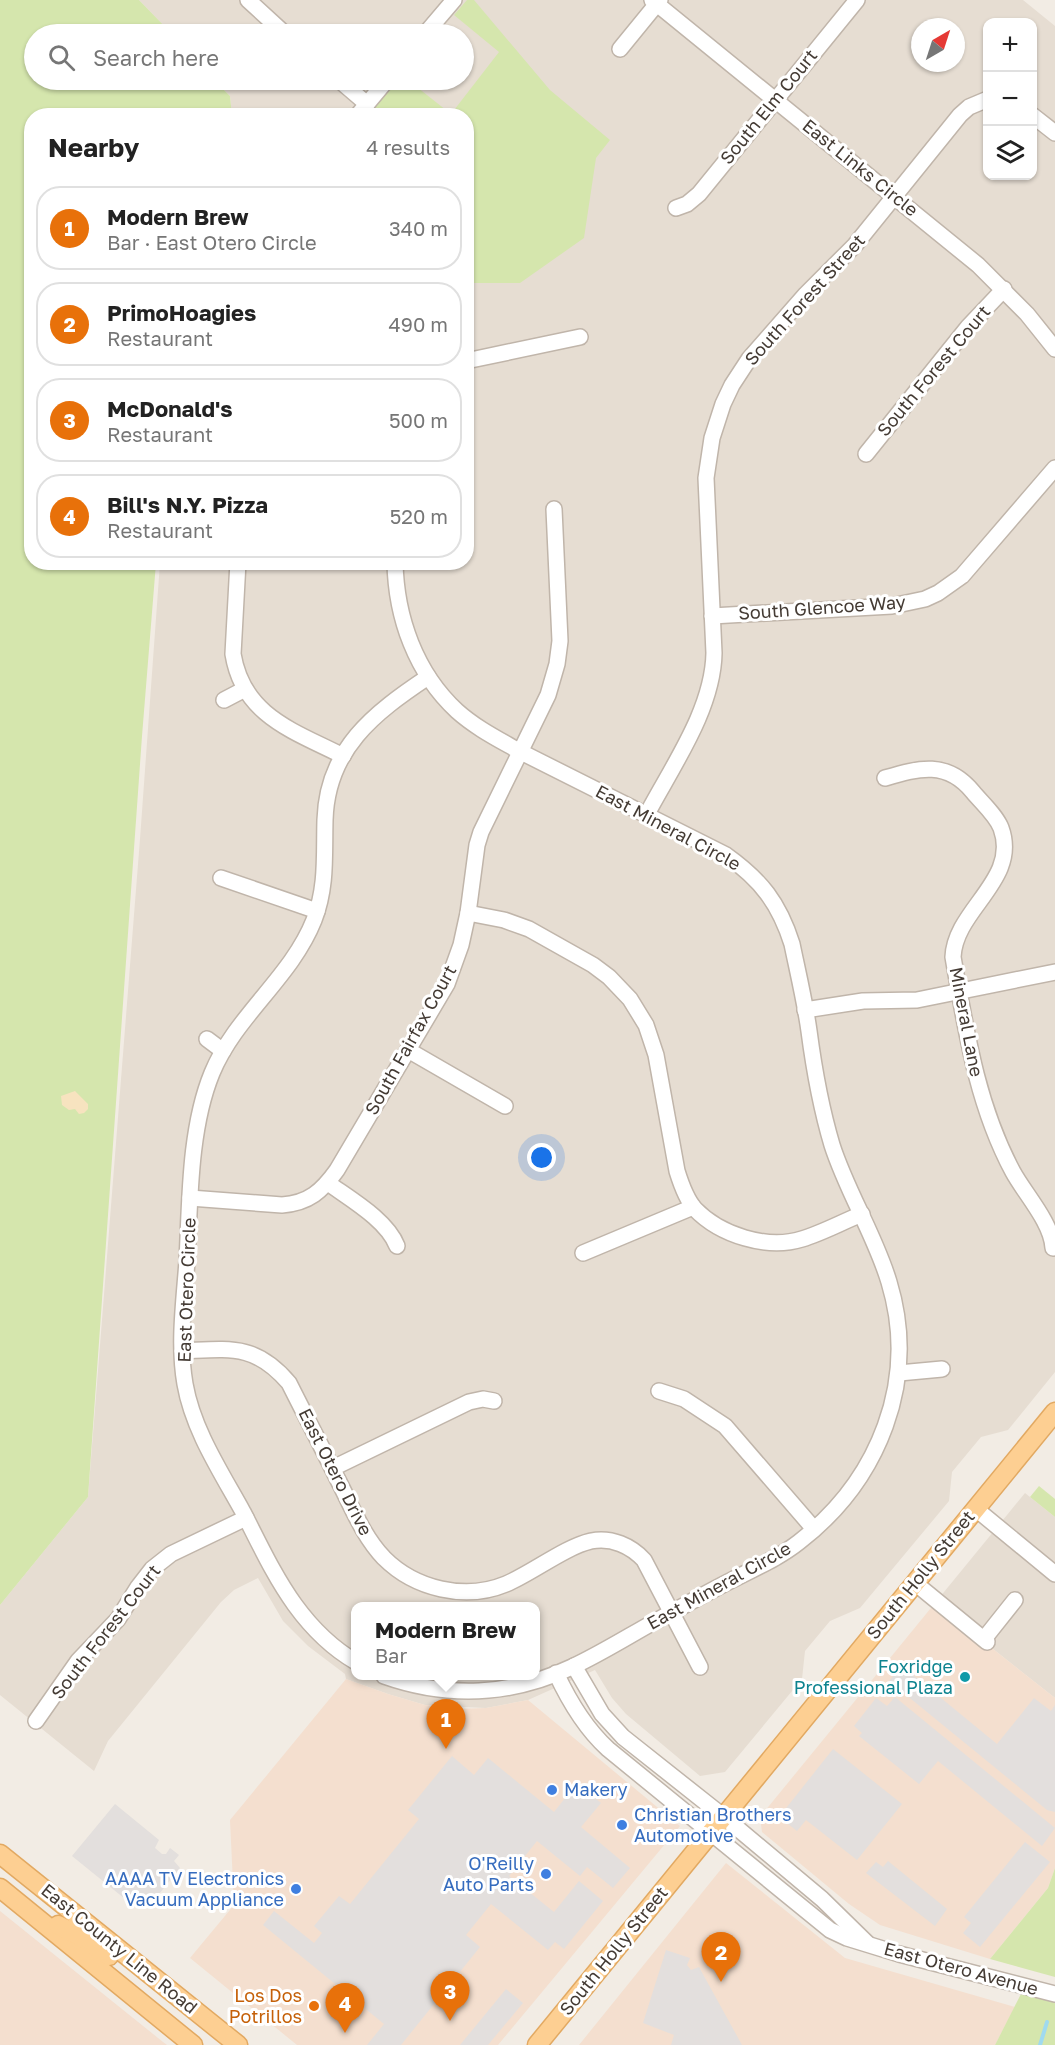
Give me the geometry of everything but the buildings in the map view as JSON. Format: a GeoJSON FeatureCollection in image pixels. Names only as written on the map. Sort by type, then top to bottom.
{"type":"FeatureCollection","features":[{"type":"Feature","properties":{"kind":"main road","name":"South Holly Street"},"geometry":{"type":"LineString","coordinates":[[537,2045],[1055,1412]]}},
{"type":"Feature","properties":{"kind":"main road","name":"East County Line Road"},"geometry":{"type":"LineString","coordinates":[[0,1854],[238,2045]]}},
{"type":"Feature","properties":{"kind":"main road","name":"East County Line Road"},"geometry":{"type":"LineString","coordinates":[[0,1888],[193,2045]]}},
{"type":"Feature","properties":{"kind":"main road"},"geometry":{"type":"LineString","coordinates":[[22,1906],[101,1949],[159,1994],[168,1997],[173,1994]]}},
{"type":"Feature","properties":{"kind":"street"},"geometry":{"type":"LineString","coordinates":[[434,24],[454,0]]}},
{"type":"Feature","properties":{"kind":"street","name":"South Elm Court"},"geometry":{"type":"LineString","coordinates":[[676,208],[687,204],[699,194],[856,0]]}},
{"type":"Feature","properties":{"kind":"street"},"geometry":{"type":"LineString","coordinates":[[620,49],[656,1]]}},
{"type":"Feature","properties":{"kind":"street","name":"East Links Circle"},"geometry":{"type":"LineString","coordinates":[[656,1],[978,265],[1027,314],[1055,349]]}},
{"type":"Feature","properties":{"kind":"street"},"geometry":{"type":"LineString","coordinates":[[257,3],[276,24]]}},
{"type":"Feature","properties":{"kind":"street"},"geometry":{"type":"LineString","coordinates":[[347,90],[360,108]]}},
{"type":"Feature","properties":{"kind":"street"},"geometry":{"type":"LineString","coordinates":[[364,108],[379,90]]}},
{"type":"Feature","properties":{"kind":"street","name":"South Forest Street"},"geometry":{"type":"LineString","coordinates":[[647,814],[698,719],[706,700],[713,666],[706,478],[712,438],[723,404],[749,359],[811,288],[855,245],[960,115],[983,100]]}},
{"type":"Feature","properties":{"kind":"street"},"geometry":{"type":"LineString","coordinates":[[1037,119],[1055,133]]}},
{"type":"Feature","properties":{"kind":"street","name":"South Forest Court"},"geometry":{"type":"LineString","coordinates":[[866,454],[968,327],[1004,289]]}},
{"type":"Feature","properties":{"kind":"street"},"geometry":{"type":"LineString","coordinates":[[474,359],[580,337]]}},
{"type":"Feature","properties":{"kind":"street","name":"South Glencoe Way"},"geometry":{"type":"LineString","coordinates":[[712,616],[892,606],[925,599],[950,586],[962,576],[1055,468]]}},
{"type":"Feature","properties":{"kind":"street","name":"South Fairfax Court"},"geometry":{"type":"LineString","coordinates":[[190,1198],[265,1205],[295,1204],[314,1196],[328,1183],[449,978],[461,945],[481,832],[548,695],[557,664],[560,641],[554,509]]}},
{"type":"Feature","properties":{"kind":"street"},"geometry":{"type":"LineString","coordinates":[[238,570],[233,654],[235,667],[244,689],[263,712],[274,720],[344,756]]}},
{"type":"Feature","properties":{"kind":"street","name":"East Mineral Circle"},"geometry":{"type":"LineString","coordinates":[[395,570],[395,585],[403,623],[413,648],[428,677],[457,711],[487,733],[519,751],[726,855],[753,875],[776,904],[789,934],[830,1136],[883,1263],[890,1285],[898,1329],[899,1373],[884,1429],[865,1467],[849,1492],[814,1529],[781,1555],[574,1666],[556,1673]]}},
{"type":"Feature","properties":{"kind":"street","name":"East Otero Circle"},"geometry":{"type":"LineString","coordinates":[[351,1658],[322,1636],[294,1604],[211,1453],[195,1417],[186,1385],[182,1351],[190,1198],[200,1111],[209,1082],[223,1051],[240,1025],[298,950],[317,911],[325,883],[326,810],[333,780],[358,734],[376,715],[428,677]]}},
{"type":"Feature","properties":{"kind":"street"},"geometry":{"type":"LineString","coordinates":[[224,700],[244,689]]}},
{"type":"Feature","properties":{"kind":"street","name":"Mineral Lane"},"geometry":{"type":"LineString","coordinates":[[885,778],[919,768],[943,770],[966,783],[1001,828],[1004,852],[1001,866],[994,881],[960,928],[953,947],[953,957],[973,1068],[988,1117],[1005,1157],[1048,1227],[1053,1248]]}},
{"type":"Feature","properties":{"kind":"street"},"geometry":{"type":"LineString","coordinates":[[221,878],[317,911]]}},
{"type":"Feature","properties":{"kind":"street"},"geometry":{"type":"LineString","coordinates":[[468,913],[529,928],[609,976],[630,999],[652,1039],[677,1172],[682,1186],[693,1207],[711,1223],[729,1232],[772,1242],[789,1242],[803,1239],[862,1214]]}},
{"type":"Feature","properties":{"kind":"street"},"geometry":{"type":"LineString","coordinates":[[805,1010],[863,1001],[917,1000],[1055,972]]}},
{"type":"Feature","properties":{"kind":"street"},"geometry":{"type":"LineString","coordinates":[[207,1039],[223,1051]]}},
{"type":"Feature","properties":{"kind":"street"},"geometry":{"type":"LineString","coordinates":[[408,1050],[505,1106]]}},
{"type":"Feature","properties":{"kind":"street"},"geometry":{"type":"LineString","coordinates":[[328,1183],[381,1223],[394,1237],[397,1246]]}},
{"type":"Feature","properties":{"kind":"street"},"geometry":{"type":"LineString","coordinates":[[583,1253],[693,1207]]}},
{"type":"Feature","properties":{"kind":"street","name":"East Otero Drive"},"geometry":{"type":"LineString","coordinates":[[182,1351],[231,1349],[254,1355],[272,1365],[289,1383],[365,1533],[375,1548],[396,1569],[418,1581],[452,1591],[484,1590],[505,1584],[583,1544],[593,1541],[613,1541],[631,1549],[644,1560],[700,1667]]}},
{"type":"Feature","properties":{"kind":"street"},"geometry":{"type":"LineString","coordinates":[[899,1373],[942,1369]]}},
{"type":"Feature","properties":{"kind":"street"},"geometry":{"type":"LineString","coordinates":[[659,1391],[684,1399],[725,1426],[814,1529]]}},
{"type":"Feature","properties":{"kind":"street"},"geometry":{"type":"LineString","coordinates":[[333,1468],[469,1402],[483,1399],[494,1401]]}},
{"type":"Feature","properties":{"kind":"street"},"geometry":{"type":"LineString","coordinates":[[976,1509],[1055,1574]]}},
{"type":"Feature","properties":{"kind":"street","name":"South Forest Court"},"geometry":{"type":"LineString","coordinates":[[36,1721],[78,1661],[118,1619],[152,1569],[180,1549],[246,1518]]}},
{"type":"Feature","properties":{"kind":"street"},"geometry":{"type":"LineString","coordinates":[[915,1583],[985,1640],[1015,1600]]}},
{"type":"Feature","properties":{"kind":"street","name":"East Otero Avenue"},"geometry":{"type":"LineString","coordinates":[[574,1666],[592,1699],[612,1727],[724,1816],[822,1899],[867,1943]]}},
{"type":"Feature","properties":{"kind":"street"},"geometry":{"type":"LineString","coordinates":[[540,1678],[556,1673]]}},
{"type":"Feature","properties":{"kind":"street","name":"East Otero Avenue"},"geometry":{"type":"LineString","coordinates":[[556,1673],[572,1704],[598,1740],[830,1930],[847,1938],[899,1954],[1055,1994]]}},
{"type":"Feature","properties":{"kind":"street"},"geometry":{"type":"LineString","coordinates":[[398,1680],[422,1687],[460,1692],[514,1687],[535,1680]]}},
{"type":"Feature","properties":{"kind":"shaded area"},"geometry":{"type":"Polygon","coordinates":[[[139,0],[1023,0],[1055,26],[1055,1372],[1008,1430],[981,1437],[952,1472],[949,1501],[860,1608],[830,1621],[805,1651],[802,1679],[725,1772],[700,1776],[626,1714],[612,1698],[595,1670],[528,1700],[486,1708],[425,1705],[346,1679],[345,1674],[308,1646],[283,1621],[258,1578],[234,1590],[221,1602],[108,1741],[94,1771],[0,1695],[0,1605],[88,1497],[159,570],[474,570],[474,108],[231,108],[230,96],[224,90],[474,90],[474,24],[162,24],[139,0]]]}},
{"type":"Feature","properties":{"kind":"shaded area"},"geometry":{"type":"Polygon","coordinates":[[[1025,1493],[1055,1517],[1055,1698],[935,1603],[1025,1493]]]}},
{"type":"Feature","properties":{"kind":"shaded area"},"geometry":{"type":"Polygon","coordinates":[[[935,1603],[1055,1698],[1055,1868],[1048,1888],[990,1959],[880,1925],[849,1904],[762,1832],[760,1817],[935,1603]]]}},
{"type":"Feature","properties":{"kind":"shaded area"},"geometry":{"type":"Polygon","coordinates":[[[902,1666],[997,1744],[1034,1698],[1051,1711],[1055,1705],[1055,1812],[1047,1810],[889,1681],[902,1666]]]}},
{"type":"Feature","properties":{"kind":"shaded area"},"geometry":{"type":"Polygon","coordinates":[[[346,1679],[425,1705],[458,1709],[486,1708],[528,1700],[680,1826],[498,2045],[297,2045],[190,1958],[234,1905],[230,1820],[346,1679]]]}},
{"type":"Feature","properties":{"kind":"shaded area"},"geometry":{"type":"Polygon","coordinates":[[[895,1697],[1055,1828],[1042,1846],[938,1761],[919,1784],[859,1736],[862,1733],[854,1726],[876,1698],[887,1706],[895,1697]]]}},
{"type":"Feature","properties":{"kind":"shaded area"},"geometry":{"type":"Polygon","coordinates":[[[833,1749],[902,1804],[857,1860],[806,1820],[797,1831],[779,1817],[833,1749]]]}},
{"type":"Feature","properties":{"kind":"shaded area"},"geometry":{"type":"Polygon","coordinates":[[[452,1756],[474,1775],[488,1758],[554,1812],[577,1783],[601,1803],[581,1827],[630,1868],[613,1888],[587,1867],[580,1876],[537,1841],[509,1876],[554,1912],[579,1881],[603,1901],[564,1949],[555,1942],[548,1950],[491,1904],[466,1935],[480,1947],[401,2045],[367,2045],[384,2024],[263,1925],[274,1911],[314,1943],[322,1933],[314,1926],[339,1896],[350,1904],[419,1819],[408,1810],[452,1756]]]}},
{"type":"Feature","properties":{"kind":"shaded area"},"geometry":{"type":"Polygon","coordinates":[[[115,1804],[159,1840],[155,1848],[162,1854],[166,1854],[170,1848],[179,1855],[174,1861],[180,1868],[146,1907],[135,1907],[72,1856],[115,1804]]]}},
{"type":"Feature","properties":{"kind":"shaded area"},"geometry":{"type":"Polygon","coordinates":[[[1025,1842],[1050,1862],[980,1947],[963,1933],[971,1923],[964,1917],[1025,1842]]]}},
{"type":"Feature","properties":{"kind":"shaded area"},"geometry":{"type":"Polygon","coordinates":[[[888,1861],[947,1909],[935,1926],[866,1873],[876,1862],[883,1867],[888,1861]]]}},
{"type":"Feature","properties":{"kind":"shaded area"},"geometry":{"type":"Polygon","coordinates":[[[726,1863],[845,1958],[1015,2007],[995,2045],[579,2045],[726,1863]]]}},
{"type":"Feature","properties":{"kind":"shaded area"},"geometry":{"type":"Polygon","coordinates":[[[0,1911],[163,2042],[167,2045],[0,2045],[0,1911]]]}},
{"type":"Feature","properties":{"kind":"shaded area"},"geometry":{"type":"Polygon","coordinates":[[[666,1950],[690,1958],[687,1965],[691,1970],[699,1967],[742,2045],[671,2045],[674,2035],[643,2023],[666,1950]]]}},
{"type":"Feature","properties":{"kind":"shaded area"},"geometry":{"type":"Polygon","coordinates":[[[506,1989],[523,2003],[488,2045],[460,2045],[506,1989]]]}},
{"type":"Feature","properties":{"kind":"green space"},"geometry":{"type":"Polygon","coordinates":[[[0,0],[139,0],[162,24],[24,24],[24,90],[224,90],[230,96],[231,108],[24,108],[24,570],[155,570],[88,1497],[0,1605],[0,0]]]}},
{"type":"Feature","properties":{"kind":"green space"},"geometry":{"type":"Polygon","coordinates":[[[467,0],[474,0],[550,90],[610,140],[596,158],[584,238],[520,283],[474,283],[474,108],[456,108],[470,90],[474,90],[474,84],[499,52],[474,31],[474,24],[465,24],[454,15],[467,0]]]}},
{"type":"Feature","properties":{"kind":"green space"},"geometry":{"type":"Polygon","coordinates":[[[390,90],[421,90],[443,108],[374,108],[390,90]]]}},
{"type":"Feature","properties":{"kind":"green space"},"geometry":{"type":"Polygon","coordinates":[[[1039,1486],[1055,1499],[1055,1517],[1030,1497],[1039,1486]]]}},
{"type":"Feature","properties":{"kind":"green space"},"geometry":{"type":"Polygon","coordinates":[[[1055,1868],[1055,1977],[990,1959],[1048,1888],[1055,1868]]]}},
{"type":"Feature","properties":{"kind":"green space"},"geometry":{"type":"Polygon","coordinates":[[[1022,1992],[1055,2002],[1055,2045],[995,2045],[1022,1992]]]}},
{"type":"Feature","properties":{"kind":"sand"},"geometry":{"type":"Polygon","coordinates":[[[75,1091],[88,1104],[88,1109],[84,1113],[79,1114],[75,1109],[69,1110],[62,1105],[61,1096],[75,1091]]]}},
{"type":"Feature","properties":{"kind":"waterway"},"geometry":{"type":"LineString","coordinates":[[1040,2045],[1047,2022]]}},
{"type":"Feature","properties":{"kind":"place","name":"Foxridge Professional Plaza"},"geometry":{"type":"Point","coordinates":[965,1677]}},
{"type":"Feature","properties":{"kind":"place","name":"Modern Brew"},"geometry":{"type":"Point","coordinates":[446,1749]}},
{"type":"Feature","properties":{"kind":"place","name":"Makery"},"geometry":{"type":"Point","coordinates":[552,1790]}},
{"type":"Feature","properties":{"kind":"place","name":"Christian Brothers Automotive"},"geometry":{"type":"Point","coordinates":[622,1825]}},
{"type":"Feature","properties":{"kind":"place","name":"O'Reilly Auto Parts"},"geometry":{"type":"Point","coordinates":[546,1874]}},
{"type":"Feature","properties":{"kind":"place","name":"AAAA TV Electronics Vacuum Appliance"},"geometry":{"type":"Point","coordinates":[296,1889]}},
{"type":"Feature","properties":{"kind":"place","name":"PrimoHoagies"},"geometry":{"type":"Point","coordinates":[721,1982]}},
{"type":"Feature","properties":{"kind":"place","name":"Los Dos Potrillos"},"geometry":{"type":"Point","coordinates":[314,2006]}},
{"type":"Feature","properties":{"kind":"place","name":"McDonald's"},"geometry":{"type":"Point","coordinates":[450,2021]}},
{"type":"Feature","properties":{"kind":"place","name":"Bill's N.Y. Pizza"},"geometry":{"type":"Point","coordinates":[345,2033]}}]}
